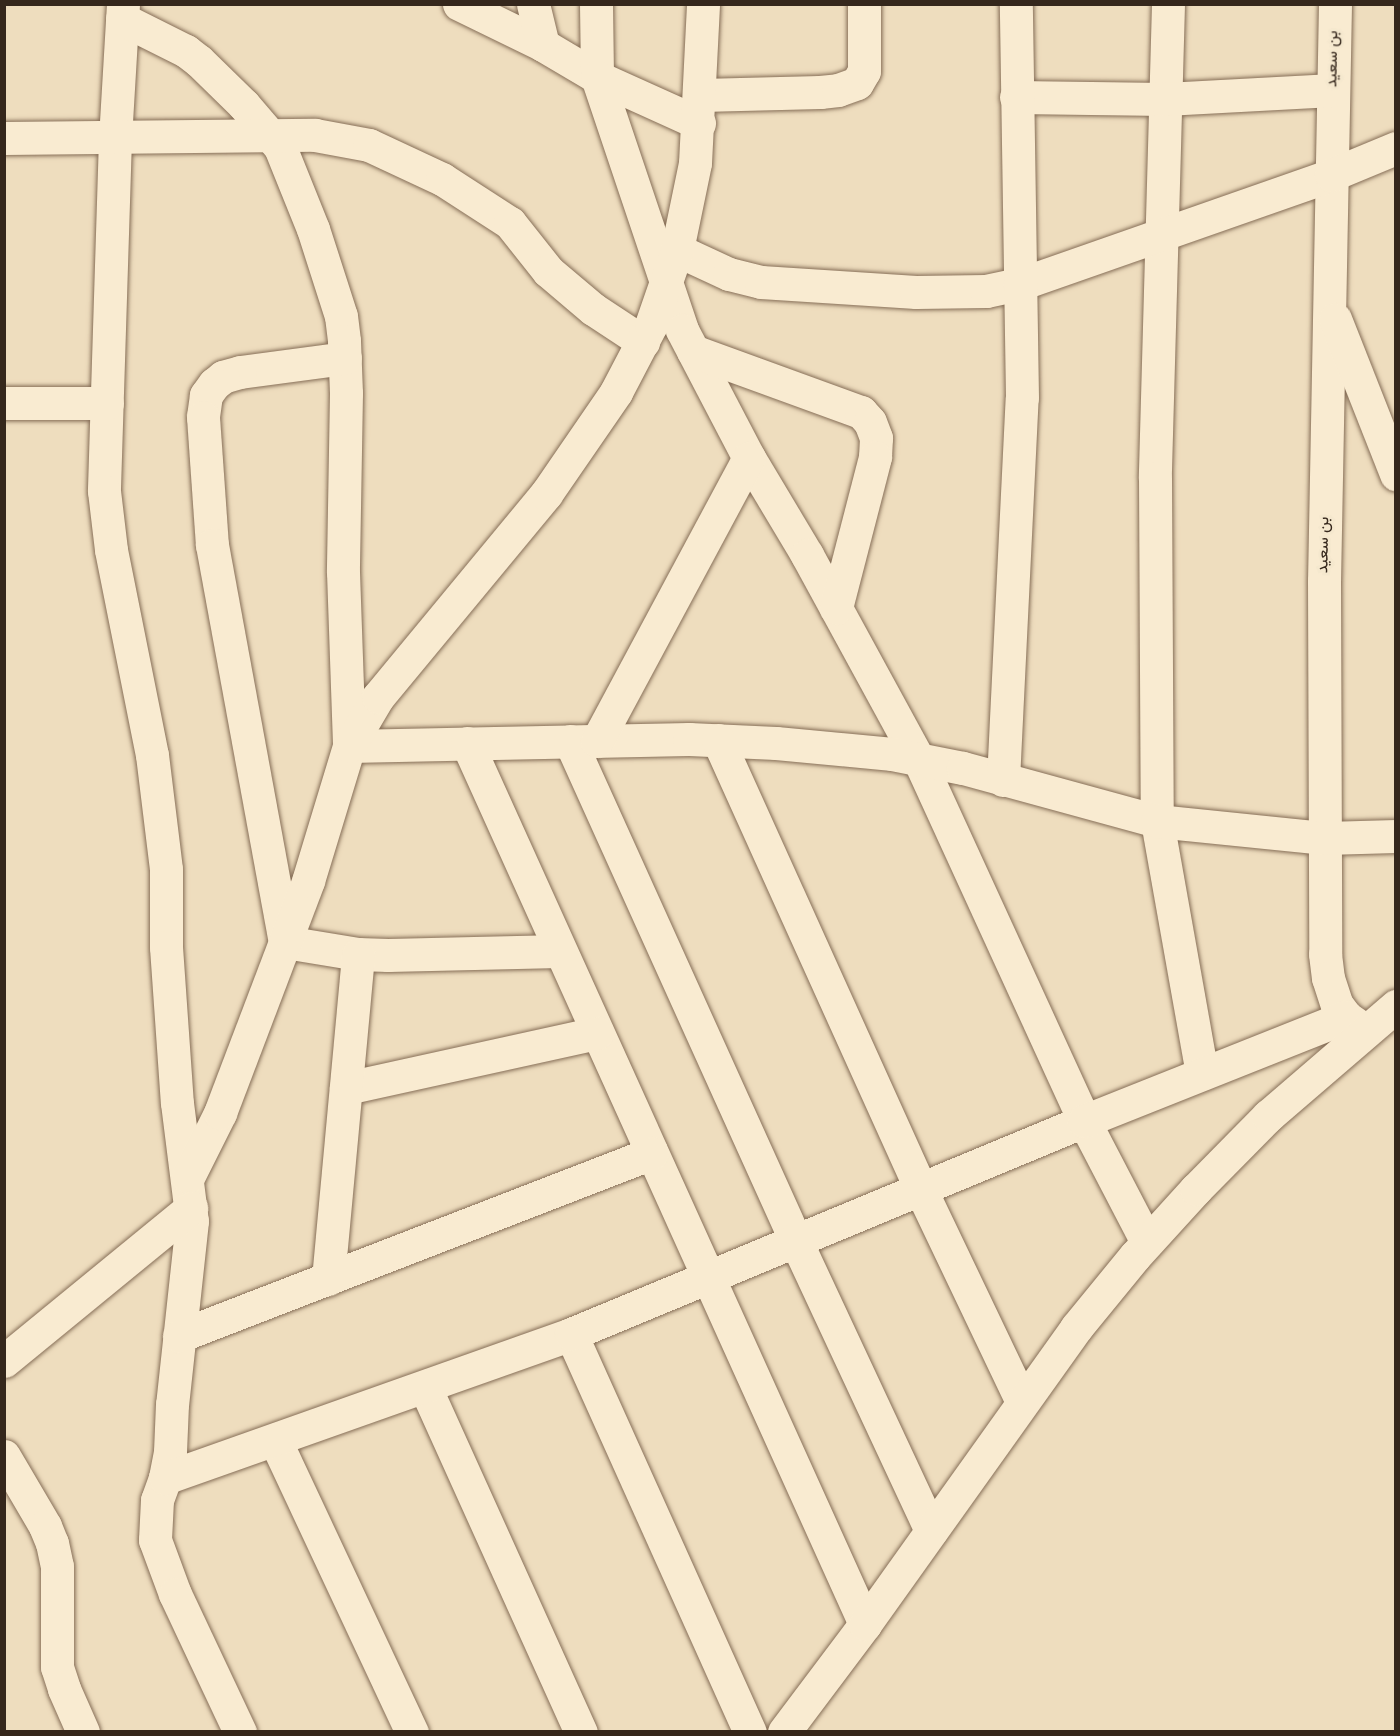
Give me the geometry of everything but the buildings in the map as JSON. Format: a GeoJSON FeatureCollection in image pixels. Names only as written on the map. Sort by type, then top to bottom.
{"type":"FeatureCollection","features":[{"type":"Feature","properties":{"kind":"street"},"geometry":{"type":"LineString","coordinates":[[459,4],[543,45],[597,77],[700,109],[838,90],[858,83],[864,71],[864,4]]}},
{"type":"Feature","properties":{"kind":"street"},"geometry":{"type":"LineString","coordinates":[[533,4],[543,45]]}},
{"type":"Feature","properties":{"kind":"street"},"geometry":{"type":"LineString","coordinates":[[596,4],[597,77],[666,288],[693,351],[749,459],[836,608],[919,760],[1084,1121],[1148,1242]]}},
{"type":"Feature","properties":{"kind":"street"},"geometry":{"type":"LineString","coordinates":[[4,1361],[190,1193],[308,881],[349,746],[378,697],[546,494],[616,392],[643,342],[666,288],[677,250],[695,163],[700,109],[703,4]]}},
{"type":"Feature","properties":{"kind":"street"},"geometry":{"type":"LineString","coordinates":[[1003,780],[1022,398],[1016,4]]}},
{"type":"Feature","properties":{"kind":"street"},"geometry":{"type":"LineString","coordinates":[[1168,4],[1155,478],[1157,821],[1202,1073]]}},
{"type":"Feature","properties":{"kind":"street","name":"بن سعيد"},"geometry":{"type":"LineString","coordinates":[[1335,4],[1324,581],[1327,966],[1337,1005],[1356,1024]]}},
{"type":"Feature","properties":{"kind":"street"},"geometry":{"type":"LineString","coordinates":[[240,1731],[159,1556],[155,1540],[154,1512],[165,1478],[190,1193],[177,1103],[166,947],[166,869],[152,755],[111,550],[104,491],[115,138],[123,12],[192,56],[244,105],[280,147],[313,229],[341,316],[345,358],[343,572],[349,746]]}},
{"type":"Feature","properties":{"kind":"street"},"geometry":{"type":"LineString","coordinates":[[1016,98],[1165,99],[1333,90]]}},
{"type":"Feature","properties":{"kind":"street"},"geometry":{"type":"LineString","coordinates":[[4,138],[315,135],[369,145],[442,179],[510,223],[548,271],[592,309],[643,342]]}},
{"type":"Feature","properties":{"kind":"street"},"geometry":{"type":"LineString","coordinates":[[677,250],[729,274],[761,282],[916,292],[986,291],[1020,284],[1331,175],[1395,148]]}},
{"type":"Feature","properties":{"kind":"street"},"geometry":{"type":"LineString","coordinates":[[1329,303],[1395,474]]}},
{"type":"Feature","properties":{"kind":"street"},"geometry":{"type":"LineString","coordinates":[[693,351],[861,412],[870,422],[876,438],[875,457],[836,608]]}},
{"type":"Feature","properties":{"kind":"street"},"geometry":{"type":"LineString","coordinates":[[285,942],[212,545],[203,417],[206,395],[223,377],[240,372],[345,358]]}},
{"type":"Feature","properties":{"kind":"street"},"geometry":{"type":"LineString","coordinates":[[4,403],[107,404]]}},
{"type":"Feature","properties":{"kind":"street"},"geometry":{"type":"LineString","coordinates":[[584,741],[749,459]]}},
{"type":"Feature","properties":{"kind":"street"},"geometry":{"type":"LineString","coordinates":[[349,746],[718,740],[892,754],[1003,780],[1157,821],[1325,838],[1395,836]]}},
{"type":"Feature","properties":{"kind":"street"},"geometry":{"type":"LineString","coordinates":[[718,740],[920,1188],[1022,1402]]}},
{"type":"Feature","properties":{"kind":"street"},"geometry":{"type":"LineString","coordinates":[[584,741],[795,1239],[930,1531]]}},
{"type":"Feature","properties":{"kind":"street"},"geometry":{"type":"LineString","coordinates":[[467,743],[865,1624]]}},
{"type":"Feature","properties":{"kind":"street"},"geometry":{"type":"LineString","coordinates":[[285,942],[358,954],[489,954],[560,951]]}},
{"type":"Feature","properties":{"kind":"street"},"geometry":{"type":"LineString","coordinates":[[328,1279],[358,954]]}},
{"type":"Feature","properties":{"kind":"street"},"geometry":{"type":"LineString","coordinates":[[165,1478],[571,1334],[706,1275],[1202,1073],[1356,1024],[1395,1006]]}},
{"type":"Feature","properties":{"kind":"street"},"geometry":{"type":"LineString","coordinates":[[784,1731],[865,1624],[1076,1328],[1148,1242],[1356,1024]]}},
{"type":"Feature","properties":{"kind":"street"},"geometry":{"type":"LineString","coordinates":[[346,1088],[597,1033]]}},
{"type":"Feature","properties":{"kind":"street"},"geometry":{"type":"LineString","coordinates":[[179,1336],[652,1153]]}},
{"type":"Feature","properties":{"kind":"street"},"geometry":{"type":"LineString","coordinates":[[571,1334],[750,1731]]}},
{"type":"Feature","properties":{"kind":"street"},"geometry":{"type":"LineString","coordinates":[[425,1387],[581,1731]]}},
{"type":"Feature","properties":{"kind":"street"},"geometry":{"type":"LineString","coordinates":[[275,1440],[412,1731]]}},
{"type":"Feature","properties":{"kind":"street"},"geometry":{"type":"LineString","coordinates":[[4,1456],[52,1543],[57,1566],[57,1667],[83,1731]]}}]}
